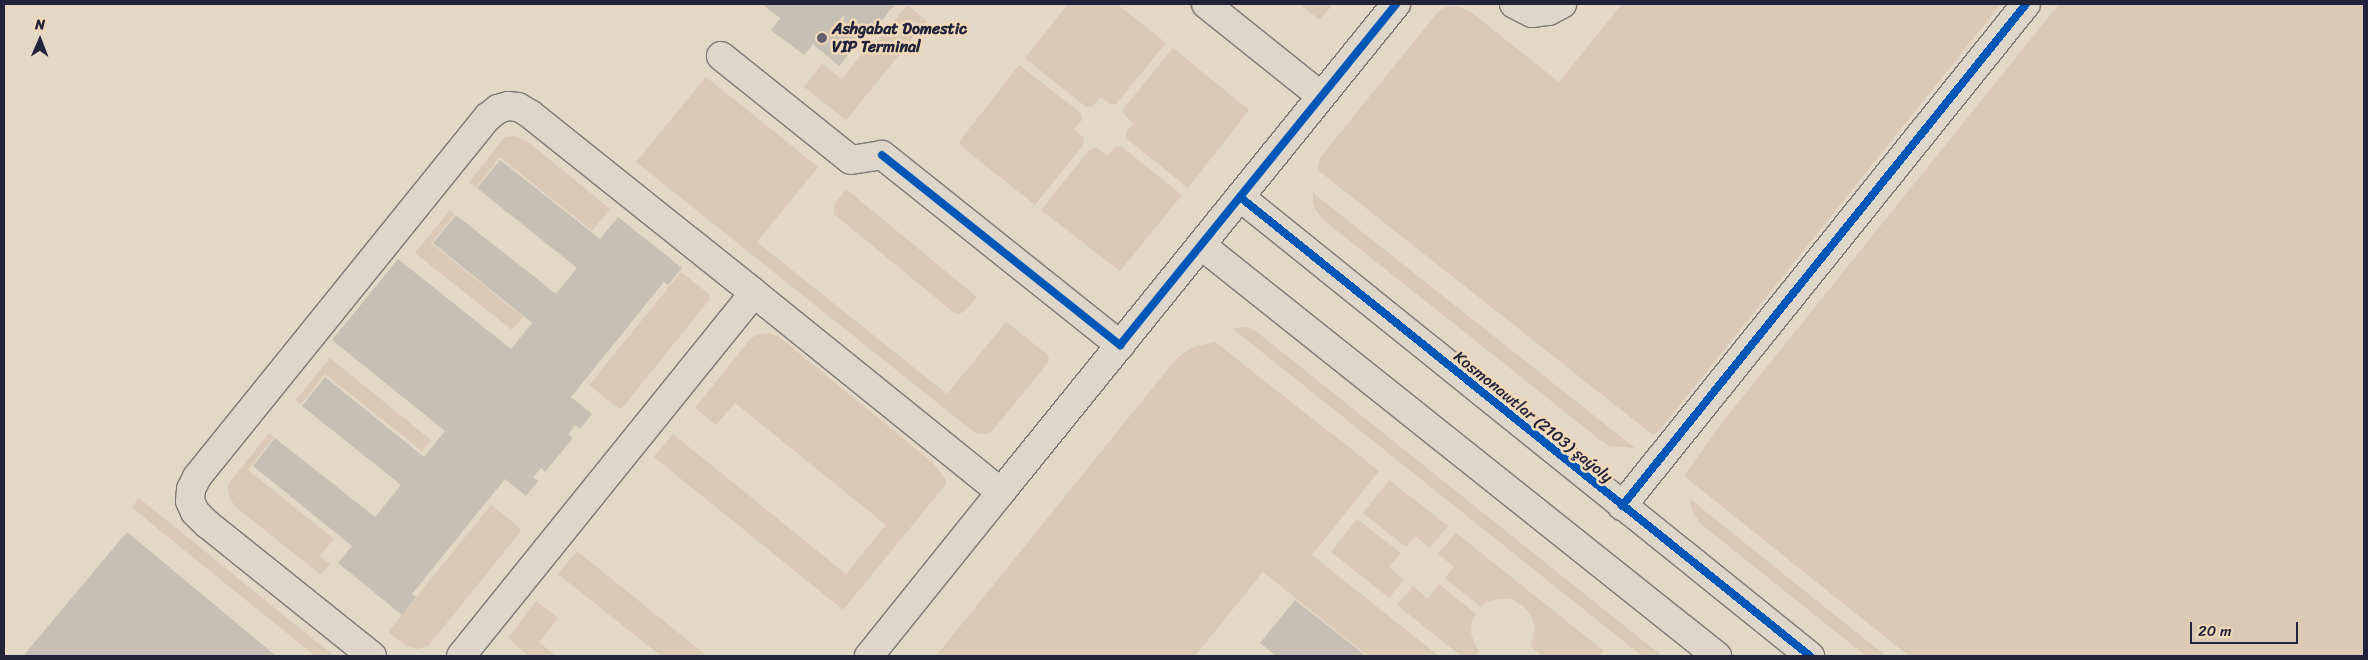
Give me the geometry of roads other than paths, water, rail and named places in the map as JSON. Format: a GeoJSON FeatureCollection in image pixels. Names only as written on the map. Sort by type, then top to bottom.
{"type":"FeatureCollection","features":[{"type":"Feature","properties":{"kind":"street"},"geometry":{"type":"LineString","coordinates":[[1206,4],[1321,96]]}},
{"type":"Feature","properties":{"kind":"street"},"geometry":{"type":"LineString","coordinates":[[869,656],[1396,4]]}},
{"type":"Feature","properties":{"kind":"street"},"geometry":{"type":"LineString","coordinates":[[1514,4],[1532,13],[1549,11],[1562,4]]}},
{"type":"Feature","properties":{"kind":"street"},"geometry":{"type":"LineString","coordinates":[[1622,506],[2026,4]]}},
{"type":"Feature","properties":{"kind":"street"},"geometry":{"type":"LineString","coordinates":[[721,56],[850,160],[882,155],[1120,345]]}},
{"type":"Feature","properties":{"kind":"street"},"geometry":{"type":"LineString","coordinates":[[372,656],[207,524],[195,512],[190,501],[191,489],[197,477],[488,117],[498,109],[508,106],[518,107],[530,114],[1001,492]]}},
{"type":"Feature","properties":{"kind":"street","name":"Kosmonawtlar (2103) şaýoly"},"geometry":{"type":"LineString","coordinates":[[1240,197],[1810,656]]}},
{"type":"Feature","properties":{"kind":"street"},"geometry":{"type":"LineString","coordinates":[[1201,245],[1717,656]]}},
{"type":"Feature","properties":{"kind":"street"},"geometry":{"type":"LineString","coordinates":[[471,653],[754,294]]}},
{"type":"Feature","properties":{"kind":"place","name":"Ashgabat Domestic VIP Terminal"},"geometry":{"type":"Point","coordinates":[822,38]}}]}
